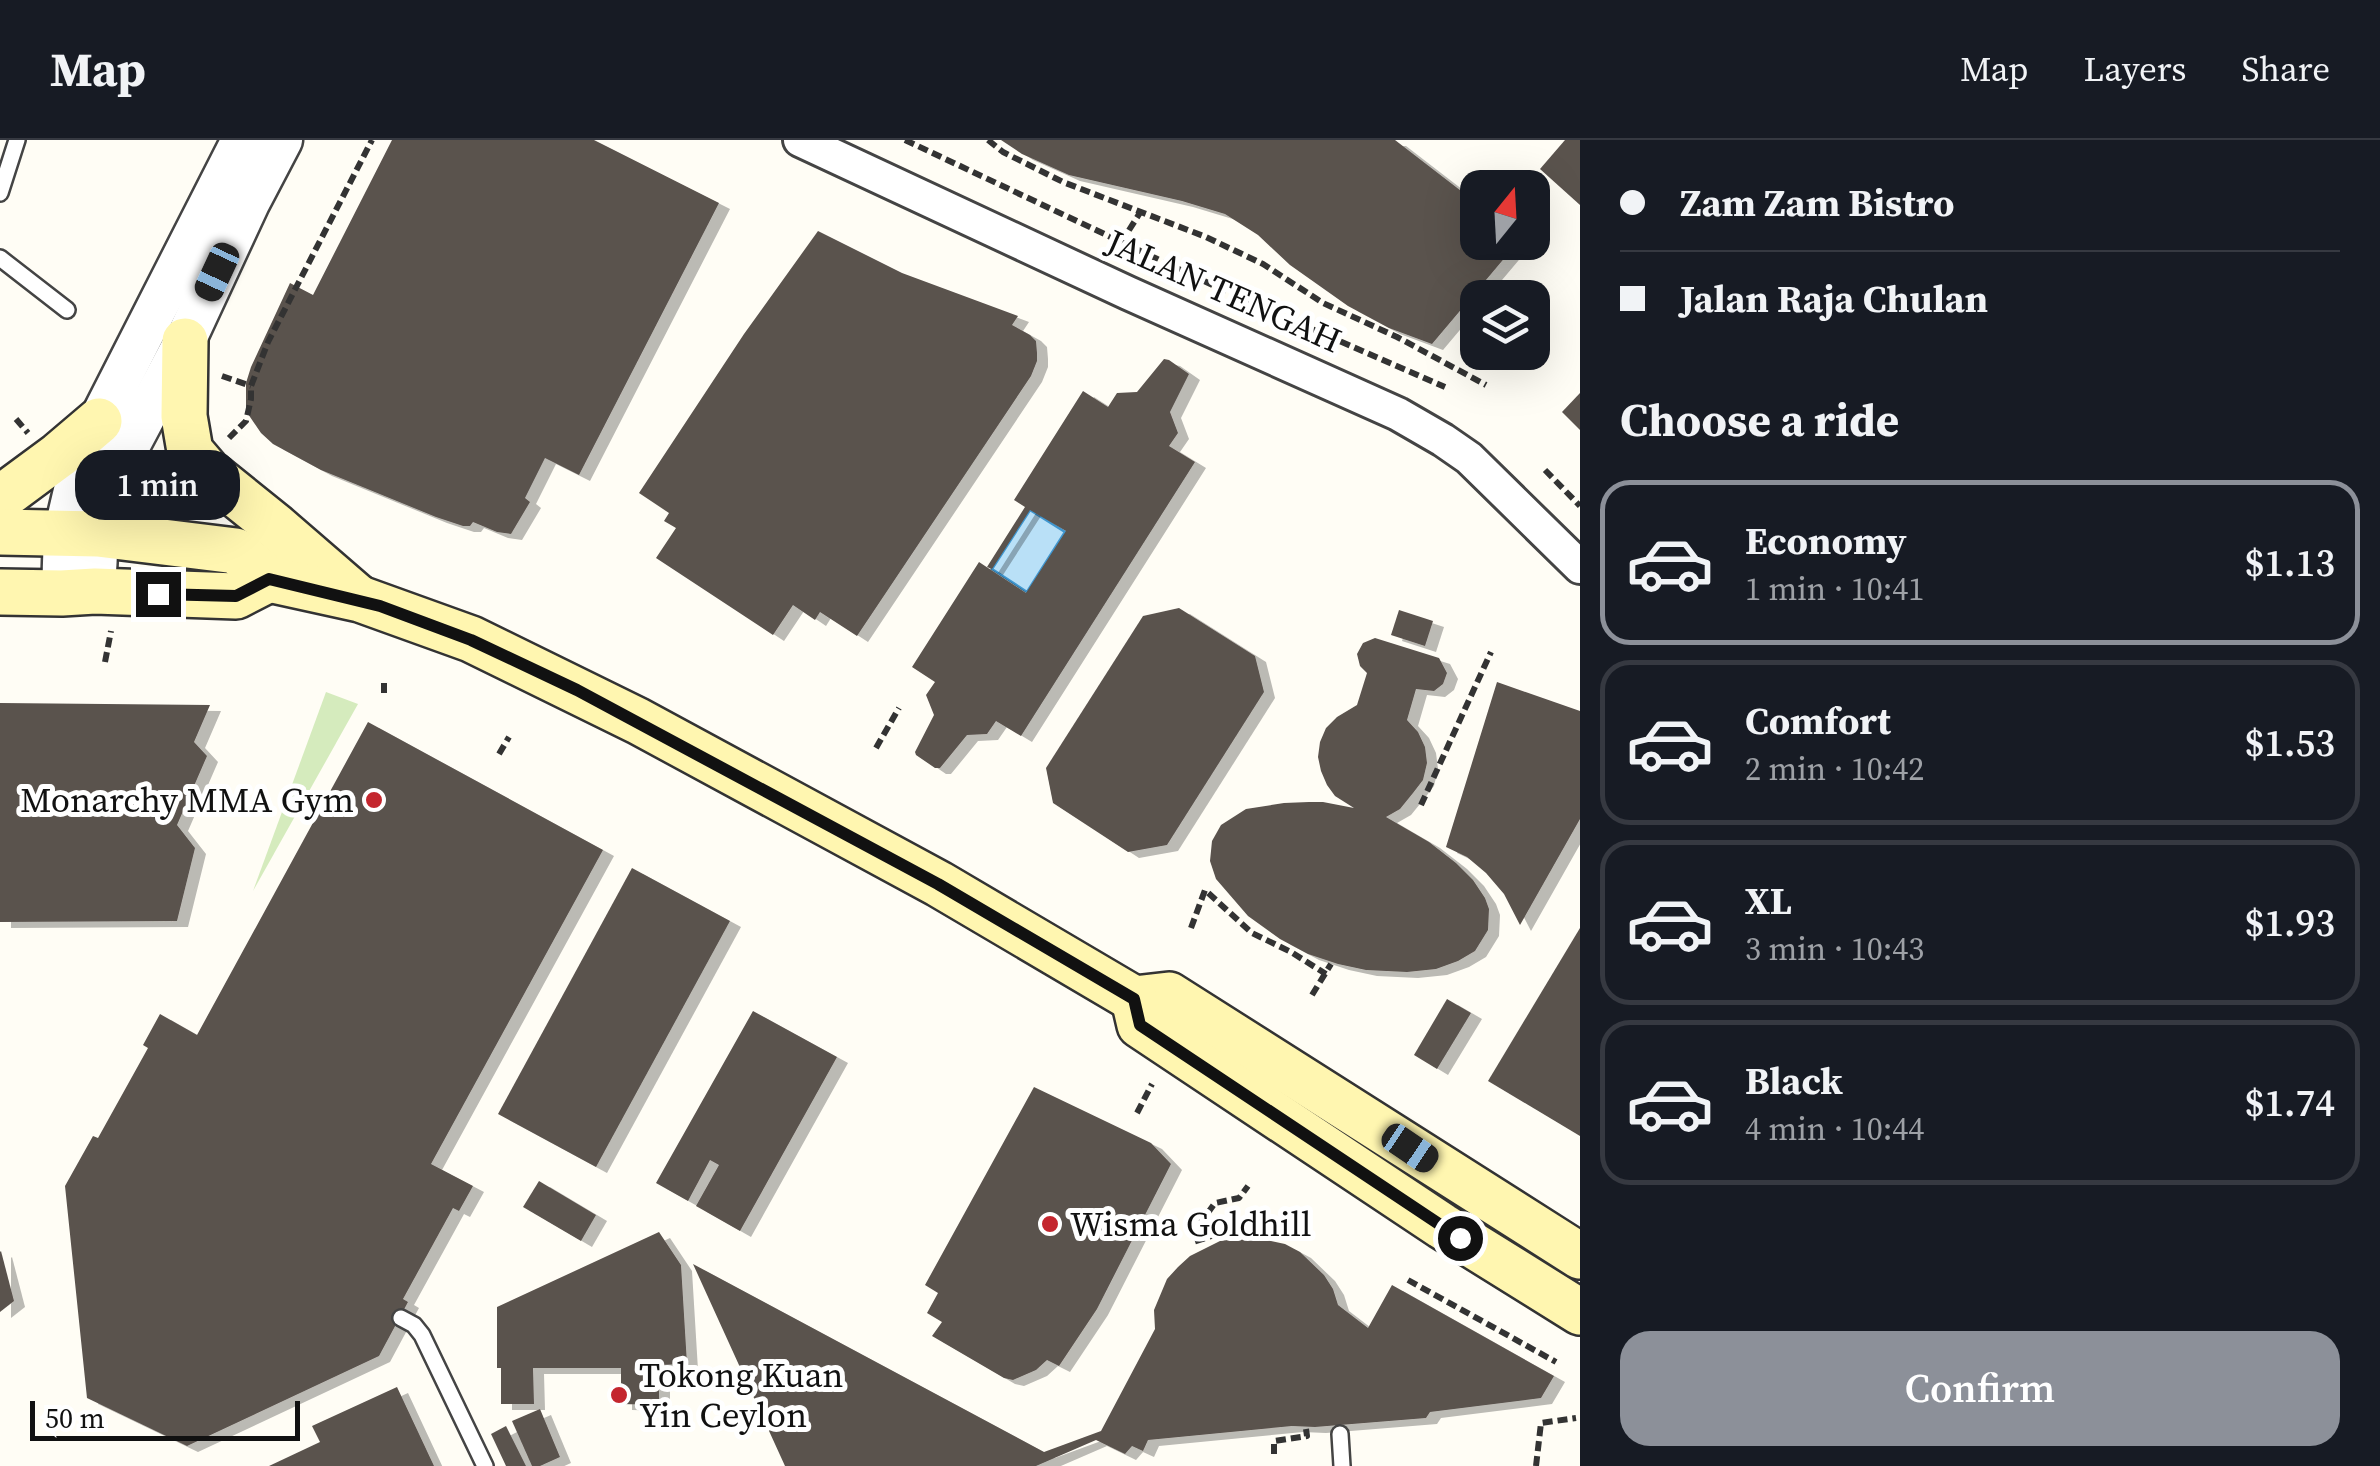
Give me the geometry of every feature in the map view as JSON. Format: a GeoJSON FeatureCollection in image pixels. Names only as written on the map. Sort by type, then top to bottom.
{"type":"FeatureCollection","features":[{"type":"Feature","properties":{"kind":"main road"},"geometry":{"type":"LineString","coordinates":[[185,341],[184,416],[190,451],[208,472],[360,600]]}},
{"type":"Feature","properties":{"kind":"main road"},"geometry":{"type":"LineString","coordinates":[[0,496],[59,456],[99,421]]}},
{"type":"Feature","properties":{"kind":"main road"},"geometry":{"type":"LineString","coordinates":[[0,532],[81,533],[236,551],[269,579],[360,600],[471,640],[638,721],[938,884],[1134,999],[1169,994],[1580,1256]]}},
{"type":"Feature","properties":{"kind":"main road"},"geometry":{"type":"LineString","coordinates":[[0,592],[236,596],[269,579]]}},
{"type":"Feature","properties":{"kind":"main road"},"geometry":{"type":"LineString","coordinates":[[1134,999],[1140,1025],[1442,1226],[1580,1312]]}},
{"type":"Feature","properties":{"kind":"street"},"geometry":{"type":"LineString","coordinates":[[79,592],[80,465],[242,140]]}},
{"type":"Feature","properties":{"kind":"street"},"geometry":{"type":"LineString","coordinates":[[81,533],[185,341],[282,140]]}},
{"type":"Feature","properties":{"kind":"street","name":"JALAN TENGAH"},"geometry":{"type":"LineString","coordinates":[[800,140],[1398,414],[1469,458],[1580,568]]}},
{"type":"Feature","properties":{"kind":"lane"},"geometry":{"type":"LineString","coordinates":[[0,194],[4,171],[17,140]]}},
{"type":"Feature","properties":{"kind":"lane"},"geometry":{"type":"LineString","coordinates":[[0,258],[67,310]]}},
{"type":"Feature","properties":{"kind":"lane"},"geometry":{"type":"LineString","coordinates":[[401,1318],[414,1324],[422,1335],[486,1466]]}},
{"type":"Feature","properties":{"kind":"lane"},"geometry":{"type":"LineString","coordinates":[[1340,1434],[1342,1466]]}},
{"type":"Feature","properties":{"kind":"path"},"geometry":{"type":"LineString","coordinates":[[228,438],[246,421],[251,386],[268,342],[372,140]]}},
{"type":"Feature","properties":{"kind":"path"},"geometry":{"type":"LineString","coordinates":[[905,140],[1122,244],[1446,387]]}},
{"type":"Feature","properties":{"kind":"path"},"geometry":{"type":"LineString","coordinates":[[988,140],[1003,152],[1063,182],[1206,237],[1262,264],[1323,303],[1486,385]]}},
{"type":"Feature","properties":{"kind":"path"},"geometry":{"type":"LineString","coordinates":[[1122,244],[1141,211]]}},
{"type":"Feature","properties":{"kind":"path"},"geometry":{"type":"LineString","coordinates":[[216,374],[251,386]]}},
{"type":"Feature","properties":{"kind":"path"},"geometry":{"type":"LineString","coordinates":[[1545,470],[1580,506]]}},
{"type":"Feature","properties":{"kind":"path"},"geometry":{"type":"LineString","coordinates":[[1421,805],[1491,652]]}},
{"type":"Feature","properties":{"kind":"path"},"geometry":{"type":"LineString","coordinates":[[384,682],[384,696]]}},
{"type":"Feature","properties":{"kind":"path"},"geometry":{"type":"LineString","coordinates":[[876,748],[899,708]]}},
{"type":"Feature","properties":{"kind":"path"},"geometry":{"type":"LineString","coordinates":[[499,754],[509,737]]}},
{"type":"Feature","properties":{"kind":"path"},"geometry":{"type":"LineString","coordinates":[[1191,928],[1204,890],[1252,932],[1326,974]]}},
{"type":"Feature","properties":{"kind":"path"},"geometry":{"type":"LineString","coordinates":[[1312,994],[1331,964]]}},
{"type":"Feature","properties":{"kind":"path"},"geometry":{"type":"LineString","coordinates":[[1137,1112],[1152,1084]]}},
{"type":"Feature","properties":{"kind":"path"},"geometry":{"type":"LineString","coordinates":[[1233,1229],[1193,1242],[1194,1232],[1215,1203],[1239,1198],[1248,1186]]}},
{"type":"Feature","properties":{"kind":"path"},"geometry":{"type":"LineString","coordinates":[[1408,1280],[1556,1362]]}},
{"type":"Feature","properties":{"kind":"path"},"geometry":{"type":"LineString","coordinates":[[1482,1322],[1490,1310]]}},
{"type":"Feature","properties":{"kind":"path"},"geometry":{"type":"LineString","coordinates":[[1536,1466],[1541,1423],[1576,1418]]}},
{"type":"Feature","properties":{"kind":"path"},"geometry":{"type":"LineString","coordinates":[[1274,1454],[1274,1441],[1307,1436],[1306,1429]]}},
{"type":"Feature","properties":{"kind":"green space"},"geometry":{"type":"Polygon","coordinates":[[[326,692],[358,704],[253,891],[326,692]]]}},
{"type":"Feature","properties":{"kind":"water"},"geometry":{"type":"Polygon","coordinates":[[[1030,510],[1065,532],[1027,592],[992,569],[1030,510]]]}},
{"type":"Feature","properties":{"kind":"building"},"geometry":{"type":"Polygon","coordinates":[[[392,140],[594,140],[719,203],[579,475],[545,458],[525,498],[530,502],[511,534],[473,522],[463,526],[436,517],[321,470],[273,444],[246,411],[246,383],[251,367],[290,283],[313,295],[392,140]]]}},
{"type":"Feature","properties":{"kind":"building"},"geometry":{"type":"Polygon","coordinates":[[[1001,140],[1395,140],[1460,190],[1460,260],[1503,260],[1486,280],[1460,280],[1460,311],[1432,344],[1389,328],[1348,306],[1225,214],[1069,175],[1001,140]]]}},
{"type":"Feature","properties":{"kind":"building"},"geometry":{"type":"Polygon","coordinates":[[[1565,140],[1580,140],[1580,205],[1550,178],[1550,170],[1540,169],[1565,140]]]}},
{"type":"Feature","properties":{"kind":"building"},"geometry":{"type":"Polygon","coordinates":[[[818,231],[902,273],[1018,316],[1012,325],[1036,341],[1037,361],[1031,376],[857,636],[820,612],[815,620],[793,605],[773,635],[656,558],[676,528],[664,521],[669,513],[639,493],[818,231]]]}},
{"type":"Feature","properties":{"kind":"building"},"geometry":{"type":"Polygon","coordinates":[[[1164,359],[1189,374],[1170,412],[1178,433],[1169,446],[1195,462],[1021,736],[996,721],[987,734],[967,735],[940,768],[935,768],[915,752],[934,715],[926,695],[935,682],[912,667],[979,562],[1026,593],[1066,531],[1030,510],[992,569],[987,567],[1025,507],[1014,500],[1083,391],[1108,407],[1117,393],[1137,392],[1164,359]]]}},
{"type":"Feature","properties":{"kind":"building"},"geometry":{"type":"Polygon","coordinates":[[[1580,393],[1580,430],[1562,412],[1580,393]]]}},
{"type":"Feature","properties":{"kind":"building"},"geometry":{"type":"Polygon","coordinates":[[[1179,608],[1255,656],[1264,692],[1167,845],[1128,852],[1053,803],[1046,768],[1143,616],[1179,608]]]}},
{"type":"Feature","properties":{"kind":"building"},"geometry":{"type":"Polygon","coordinates":[[[1399,610],[1433,621],[1425,646],[1391,635],[1399,610]]]}},
{"type":"Feature","properties":{"kind":"building"},"geometry":{"type":"Polygon","coordinates":[[[1375,638],[1439,658],[1447,673],[1443,684],[1434,691],[1416,689],[1407,720],[1425,747],[1427,763],[1423,780],[1400,809],[1386,817],[1456,863],[1473,880],[1489,909],[1488,930],[1475,951],[1436,969],[1366,970],[1308,954],[1248,916],[1216,879],[1210,861],[1212,841],[1221,825],[1246,809],[1309,802],[1354,808],[1335,796],[1327,785],[1318,757],[1326,728],[1357,705],[1367,673],[1357,654],[1363,643],[1375,638]]]}},
{"type":"Feature","properties":{"kind":"building"},"geometry":{"type":"Polygon","coordinates":[[[1497,682],[1580,711],[1580,819],[1520,925],[1504,894],[1486,873],[1467,857],[1446,847],[1497,682]]]}},
{"type":"Feature","properties":{"kind":"building"},"geometry":{"type":"Polygon","coordinates":[[[0,703],[210,705],[194,742],[207,756],[177,825],[195,848],[177,921],[0,922],[0,703]]]}},
{"type":"Feature","properties":{"kind":"building"},"geometry":{"type":"Polygon","coordinates":[[[368,722],[603,850],[431,1164],[473,1186],[459,1211],[453,1208],[403,1299],[408,1302],[379,1356],[187,1446],[87,1398],[65,1186],[93,1136],[98,1138],[148,1048],[143,1045],[160,1014],[197,1035],[368,722]]]}},
{"type":"Feature","properties":{"kind":"building"},"geometry":{"type":"Polygon","coordinates":[[[632,868],[730,921],[596,1167],[498,1114],[632,868]]]}},
{"type":"Feature","properties":{"kind":"building"},"geometry":{"type":"Polygon","coordinates":[[[1580,928],[1580,1136],[1488,1081],[1580,928]]]}},
{"type":"Feature","properties":{"kind":"building"},"geometry":{"type":"Polygon","coordinates":[[[1447,999],[1471,1013],[1437,1069],[1414,1055],[1447,999]]]}},
{"type":"Feature","properties":{"kind":"building"},"geometry":{"type":"Polygon","coordinates":[[[753,1011],[837,1057],[740,1231],[696,1206],[719,1165],[710,1160],[688,1201],[656,1183],[753,1011]]]}},
{"type":"Feature","properties":{"kind":"building","name":"Wisma Goldhill"},"geometry":{"type":"Polygon","coordinates":[[[1034,1087],[1151,1143],[1171,1164],[1097,1309],[1059,1366],[1047,1360],[1036,1370],[1013,1380],[932,1336],[942,1322],[927,1313],[938,1293],[925,1285],[1034,1087]]]}},
{"type":"Feature","properties":{"kind":"building"},"geometry":{"type":"Polygon","coordinates":[[[539,1181],[596,1215],[581,1241],[523,1207],[539,1181]]]}},
{"type":"Feature","properties":{"kind":"building"},"geometry":{"type":"Polygon","coordinates":[[[659,1232],[681,1265],[687,1364],[659,1365],[659,1405],[621,1404],[621,1368],[533,1368],[534,1404],[501,1404],[497,1307],[659,1232]]]}},
{"type":"Feature","properties":{"kind":"building"},"geometry":{"type":"Polygon","coordinates":[[[1252,1237],[1285,1244],[1300,1252],[1324,1275],[1338,1305],[1368,1328],[1392,1285],[1554,1376],[1541,1398],[1430,1412],[1426,1418],[1148,1440],[1143,1451],[1132,1446],[1125,1454],[1096,1440],[1036,1466],[785,1466],[693,1264],[1044,1452],[1101,1431],[1155,1329],[1154,1310],[1167,1279],[1178,1267],[1190,1256],[1220,1241],[1252,1237]]]}},
{"type":"Feature","properties":{"kind":"building"},"geometry":{"type":"Polygon","coordinates":[[[0,1252],[14,1301],[0,1312],[0,1252]]]}},
{"type":"Feature","properties":{"kind":"building"},"geometry":{"type":"Polygon","coordinates":[[[397,1387],[434,1466],[269,1466],[320,1442],[312,1426],[397,1387]]]}},
{"type":"Feature","properties":{"kind":"building"},"geometry":{"type":"Polygon","coordinates":[[[540,1409],[560,1457],[532,1466],[512,1421],[540,1409]]]}},
{"type":"Feature","properties":{"kind":"building"},"geometry":{"type":"Polygon","coordinates":[[[506,1426],[526,1466],[506,1466],[491,1434],[506,1426]]]}},
{"type":"Feature","properties":{"kind":"place","name":"Monarchy MMA Gym"},"geometry":{"type":"Point","coordinates":[374,800]}},
{"type":"Feature","properties":{"kind":"place","name":"Wisma Goldhill"},"geometry":{"type":"Point","coordinates":[1050,1224]}},
{"type":"Feature","properties":{"kind":"place","name":"Tokong Kuan Yin Ceylon"},"geometry":{"type":"Point","coordinates":[619,1395]}},
{"type":"Feature","properties":{"kind":"route"},"geometry":{"type":"LineString","coordinates":[[158,594],[236,596],[269,579],[330,592],[471,640],[577,690],[938,884],[1134,999],[1140,1025],[1460,1238]]}}]}
